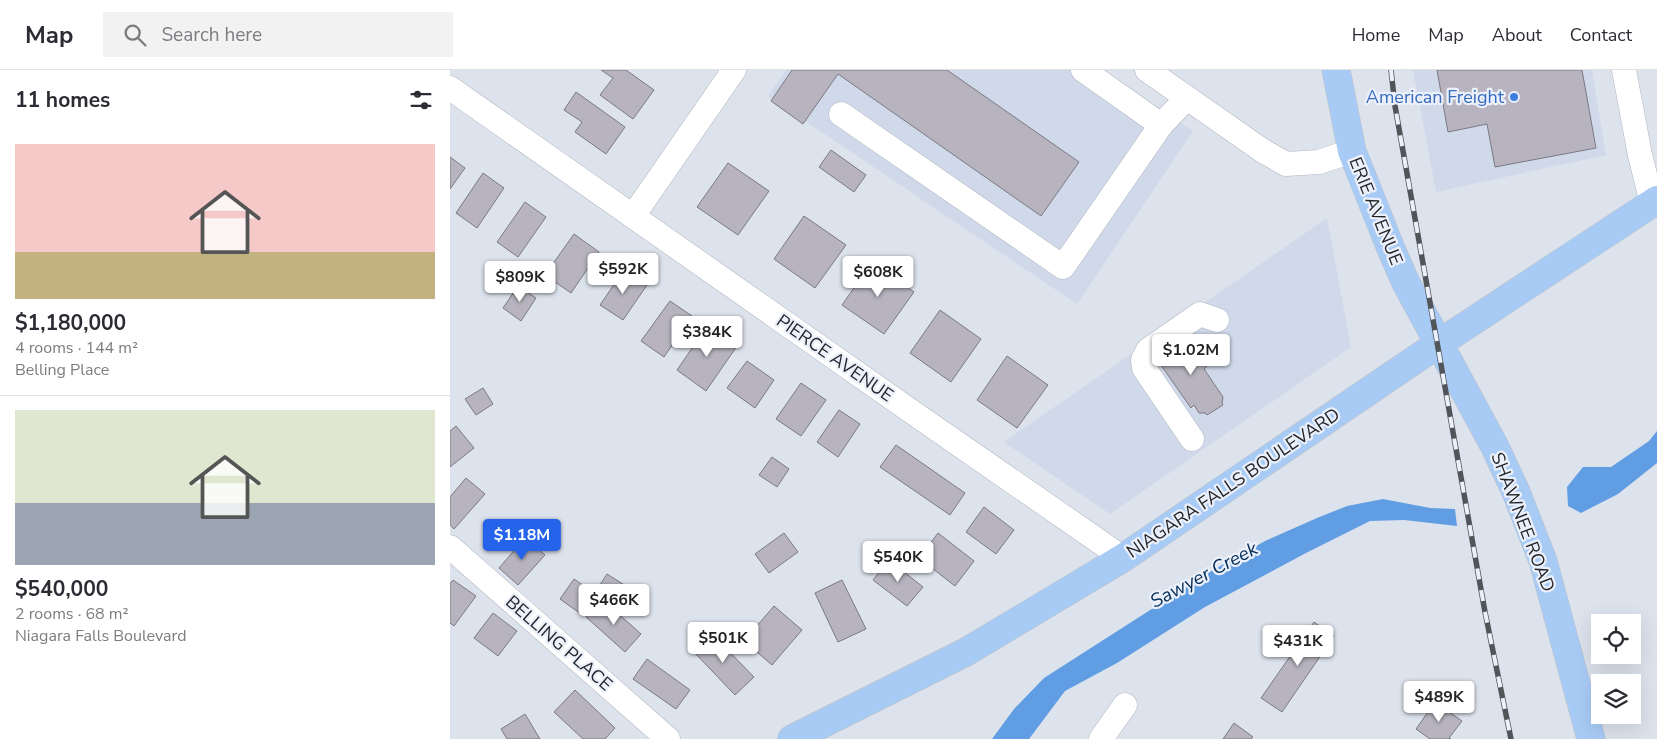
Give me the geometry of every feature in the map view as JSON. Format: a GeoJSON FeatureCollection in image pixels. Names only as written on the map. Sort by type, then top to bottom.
{"type":"FeatureCollection","features":[{"type":"Feature","properties":{"kind":"main road","name":"ERIE AVENUE"},"geometry":{"type":"LineString","coordinates":[[1336,70],[1352,151],[1405,281],[1438,344]]}},
{"type":"Feature","properties":{"kind":"main road","name":"NIAGARA FALLS BOULEVARD"},"geometry":{"type":"LineString","coordinates":[[792,739],[966,652],[1123,558],[1438,344],[1655,202]]}},
{"type":"Feature","properties":{"kind":"main road","name":"SHAWNEE ROAD"},"geometry":{"type":"LineString","coordinates":[[1438,344],[1495,446],[1526,518],[1542,561],[1591,739]]}},
{"type":"Feature","properties":{"kind":"street"},"geometry":{"type":"LineString","coordinates":[[634,216],[734,70]]}},
{"type":"Feature","properties":{"kind":"street"},"geometry":{"type":"LineString","coordinates":[[1083,70],[1161,125]]}},
{"type":"Feature","properties":{"kind":"street"},"geometry":{"type":"LineString","coordinates":[[1147,70],[1263,151],[1286,164],[1319,162],[1352,151]]}},
{"type":"Feature","properties":{"kind":"street"},"geometry":{"type":"LineString","coordinates":[[1624,70],[1640,155],[1655,202]]}},
{"type":"Feature","properties":{"kind":"street","name":"PIERCE AVENUE"},"geometry":{"type":"LineString","coordinates":[[450,88],[1123,558]]}},
{"type":"Feature","properties":{"kind":"street"},"geometry":{"type":"LineString","coordinates":[[840,114],[1063,267],[1161,125],[1187,98]]}},
{"type":"Feature","properties":{"kind":"street"},"geometry":{"type":"LineString","coordinates":[[1192,439],[1144,368],[1143,360],[1148,350],[1200,314],[1217,320]]}},
{"type":"Feature","properties":{"kind":"street","name":"BELLING PLACE"},"geometry":{"type":"LineString","coordinates":[[450,547],[668,739]]}},
{"type":"Feature","properties":{"kind":"street"},"geometry":{"type":"LineString","coordinates":[[1101,739],[1125,704]]}},
{"type":"Feature","properties":{"kind":"shaded area"},"geometry":{"type":"Polygon","coordinates":[[[786,70],[1104,70],[1193,131],[1077,304],[768,96],[786,70]]]}},
{"type":"Feature","properties":{"kind":"shaded area","name":"American Freight"},"geometry":{"type":"Polygon","coordinates":[[[1413,70],[1592,70],[1606,155],[1436,192],[1413,70]]]}},
{"type":"Feature","properties":{"kind":"shaded area"},"geometry":{"type":"Polygon","coordinates":[[[1327,218],[1351,347],[1110,514],[1004,442],[1327,218]]]}},
{"type":"Feature","properties":{"kind":"water"},"geometry":{"type":"Polygon","coordinates":[[[1657,431],[1657,463],[1618,494],[1581,513],[1568,506],[1567,487],[1583,467],[1611,467],[1649,441],[1657,431]]]}},
{"type":"Feature","properties":{"kind":"water"},"geometry":{"type":"Polygon","coordinates":[[[1383,499],[1430,508],[1455,509],[1457,526],[1404,520],[1370,521],[1205,607],[1117,663],[1065,691],[1029,739],[992,739],[1014,709],[1044,678],[1208,573],[1265,541],[1317,518],[1347,506],[1383,499]]]}},
{"type":"Feature","properties":{"kind":"building"},"geometry":{"type":"Polygon","coordinates":[[[601,70],[626,70],[654,90],[633,119],[600,95],[613,78],[601,70]]]}},
{"type":"Feature","properties":{"kind":"building"},"geometry":{"type":"Polygon","coordinates":[[[792,70],[947,70],[1079,162],[1041,216],[838,74],[803,124],[771,101],[792,70]]]}},
{"type":"Feature","properties":{"kind":"building","name":"American Freight"},"geometry":{"type":"Polygon","coordinates":[[[1437,70],[1582,70],[1596,148],[1495,167],[1487,124],[1448,132],[1437,70]]]}},
{"type":"Feature","properties":{"kind":"building"},"geometry":{"type":"Polygon","coordinates":[[[576,92],[625,127],[606,154],[575,132],[582,122],[564,110],[576,92]]]}},
{"type":"Feature","properties":{"kind":"building"},"geometry":{"type":"Polygon","coordinates":[[[831,150],[866,175],[854,192],[819,167],[831,150]]]}},
{"type":"Feature","properties":{"kind":"building"},"geometry":{"type":"Polygon","coordinates":[[[450,157],[465,168],[450,189],[450,157]]]}},
{"type":"Feature","properties":{"kind":"building"},"geometry":{"type":"Polygon","coordinates":[[[728,163],[769,191],[738,235],[697,207],[728,163]]]}},
{"type":"Feature","properties":{"kind":"building"},"geometry":{"type":"Polygon","coordinates":[[[483,173],[504,188],[477,228],[456,213],[483,173]]]}},
{"type":"Feature","properties":{"kind":"building"},"geometry":{"type":"Polygon","coordinates":[[[525,202],[546,217],[518,257],[497,242],[525,202]]]}},
{"type":"Feature","properties":{"kind":"building"},"geometry":{"type":"Polygon","coordinates":[[[804,216],[846,245],[815,288],[774,259],[804,216]]]}},
{"type":"Feature","properties":{"kind":"building"},"geometry":{"type":"Polygon","coordinates":[[[574,234],[599,252],[571,293],[545,275],[574,234]]]}},
{"type":"Feature","properties":{"kind":"building"},"geometry":{"type":"Polygon","coordinates":[[[872,262],[914,292],[884,334],[842,305],[872,262]]]}},
{"type":"Feature","properties":{"kind":"building"},"geometry":{"type":"Polygon","coordinates":[[[624,270],[647,285],[623,320],[600,305],[624,270]]]}},
{"type":"Feature","properties":{"kind":"building"},"geometry":{"type":"Polygon","coordinates":[[[518,286],[536,298],[521,321],[503,308],[518,286]]]}},
{"type":"Feature","properties":{"kind":"building"},"geometry":{"type":"Polygon","coordinates":[[[670,301],[692,316],[664,357],[641,341],[670,301]]]}},
{"type":"Feature","properties":{"kind":"building"},"geometry":{"type":"Polygon","coordinates":[[[940,310],[981,339],[951,382],[910,353],[940,310]]]}},
{"type":"Feature","properties":{"kind":"building"},"geometry":{"type":"Polygon","coordinates":[[[708,325],[737,346],[706,391],[677,370],[708,325]]]}},
{"type":"Feature","properties":{"kind":"building"},"geometry":{"type":"Polygon","coordinates":[[[1188,336],[1208,365],[1204,369],[1223,397],[1223,405],[1207,415],[1199,413],[1194,405],[1191,408],[1156,358],[1188,336]]]}},
{"type":"Feature","properties":{"kind":"building"},"geometry":{"type":"Polygon","coordinates":[[[1007,356],[1048,385],[1017,428],[977,400],[1007,356]]]}},
{"type":"Feature","properties":{"kind":"building"},"geometry":{"type":"Polygon","coordinates":[[[747,361],[774,380],[755,408],[727,388],[747,361]]]}},
{"type":"Feature","properties":{"kind":"building"},"geometry":{"type":"Polygon","coordinates":[[[801,383],[826,400],[801,436],[776,419],[801,383]]]}},
{"type":"Feature","properties":{"kind":"building"},"geometry":{"type":"Polygon","coordinates":[[[483,388],[493,404],[476,415],[465,399],[483,388]]]}},
{"type":"Feature","properties":{"kind":"building"},"geometry":{"type":"Polygon","coordinates":[[[839,410],[860,424],[838,457],[817,442],[839,410]]]}},
{"type":"Feature","properties":{"kind":"building"},"geometry":{"type":"Polygon","coordinates":[[[456,426],[474,448],[450,467],[450,431],[456,426]]]}},
{"type":"Feature","properties":{"kind":"building"},"geometry":{"type":"Polygon","coordinates":[[[896,445],[965,493],[950,515],[880,467],[896,445]]]}},
{"type":"Feature","properties":{"kind":"building"},"geometry":{"type":"Polygon","coordinates":[[[772,457],[789,469],[777,487],[759,475],[772,457]]]}},
{"type":"Feature","properties":{"kind":"building"},"geometry":{"type":"Polygon","coordinates":[[[466,478],[485,494],[454,529],[450,525],[450,497],[466,478]]]}},
{"type":"Feature","properties":{"kind":"building"},"geometry":{"type":"Polygon","coordinates":[[[984,507],[1014,530],[996,554],[966,532],[984,507]]]}},
{"type":"Feature","properties":{"kind":"building"},"geometry":{"type":"Polygon","coordinates":[[[784,533],[798,552],[769,573],[755,554],[784,533]]]}},
{"type":"Feature","properties":{"kind":"building"},"geometry":{"type":"Polygon","coordinates":[[[938,533],[974,561],[955,586],[919,558],[938,533]]]}},
{"type":"Feature","properties":{"kind":"building"},"geometry":{"type":"Polygon","coordinates":[[[525,538],[545,555],[518,585],[499,568],[525,538]]]}},
{"type":"Feature","properties":{"kind":"building"},"geometry":{"type":"Polygon","coordinates":[[[889,560],[923,587],[907,606],[873,580],[889,560]]]}},
{"type":"Feature","properties":{"kind":"building"},"geometry":{"type":"Polygon","coordinates":[[[607,574],[634,591],[623,608],[596,591],[607,574]]]}},
{"type":"Feature","properties":{"kind":"building"},"geometry":{"type":"Polygon","coordinates":[[[574,579],[596,594],[581,614],[560,599],[574,579]]]}},
{"type":"Feature","properties":{"kind":"building"},"geometry":{"type":"Polygon","coordinates":[[[453,580],[476,596],[454,626],[450,623],[450,584],[453,580]]]}},
{"type":"Feature","properties":{"kind":"building"},"geometry":{"type":"Polygon","coordinates":[[[842,580],[866,629],[838,642],[815,593],[842,580]]]}},
{"type":"Feature","properties":{"kind":"building"},"geometry":{"type":"Polygon","coordinates":[[[602,599],[641,634],[625,652],[586,617],[602,599]]]}},
{"type":"Feature","properties":{"kind":"building"},"geometry":{"type":"Polygon","coordinates":[[[774,606],[802,630],[772,665],[744,641],[774,606]]]}},
{"type":"Feature","properties":{"kind":"building"},"geometry":{"type":"Polygon","coordinates":[[[493,613],[517,631],[498,656],[474,638],[493,613]]]}},
{"type":"Feature","properties":{"kind":"building"},"geometry":{"type":"Polygon","coordinates":[[[1314,622],[1334,636],[1282,712],[1261,698],[1314,622]]]}},
{"type":"Feature","properties":{"kind":"building"},"geometry":{"type":"Polygon","coordinates":[[[710,632],[754,677],[735,695],[692,650],[710,632]]]}},
{"type":"Feature","properties":{"kind":"building"},"geometry":{"type":"Polygon","coordinates":[[[647,659],[690,690],[676,709],[633,679],[647,659]]]}},
{"type":"Feature","properties":{"kind":"building"},"geometry":{"type":"Polygon","coordinates":[[[575,690],[615,728],[605,739],[583,739],[554,712],[575,690]]]}},
{"type":"Feature","properties":{"kind":"building"},"geometry":{"type":"Polygon","coordinates":[[[1435,702],[1462,721],[1449,738],[1451,739],[1430,739],[1416,729],[1435,702]]]}},
{"type":"Feature","properties":{"kind":"building"},"geometry":{"type":"Polygon","coordinates":[[[525,714],[540,739],[507,739],[501,729],[525,714]]]}},
{"type":"Feature","properties":{"kind":"building"},"geometry":{"type":"Polygon","coordinates":[[[1234,723],[1253,737],[1251,739],[1223,739],[1234,723]]]}},
{"type":"Feature","properties":{"kind":"railway"},"geometry":{"type":"LineString","coordinates":[[1391,70],[1395,106],[1485,612],[1511,739]]}},
{"type":"Feature","properties":{"kind":"place","name":"American Freight"},"geometry":{"type":"Point","coordinates":[1514,97]}},
{"type":"Feature","properties":{"kind":"water label","name":"Sawyer Creek"},"geometry":{"type":"Point","coordinates":[1204,575]}}]}
